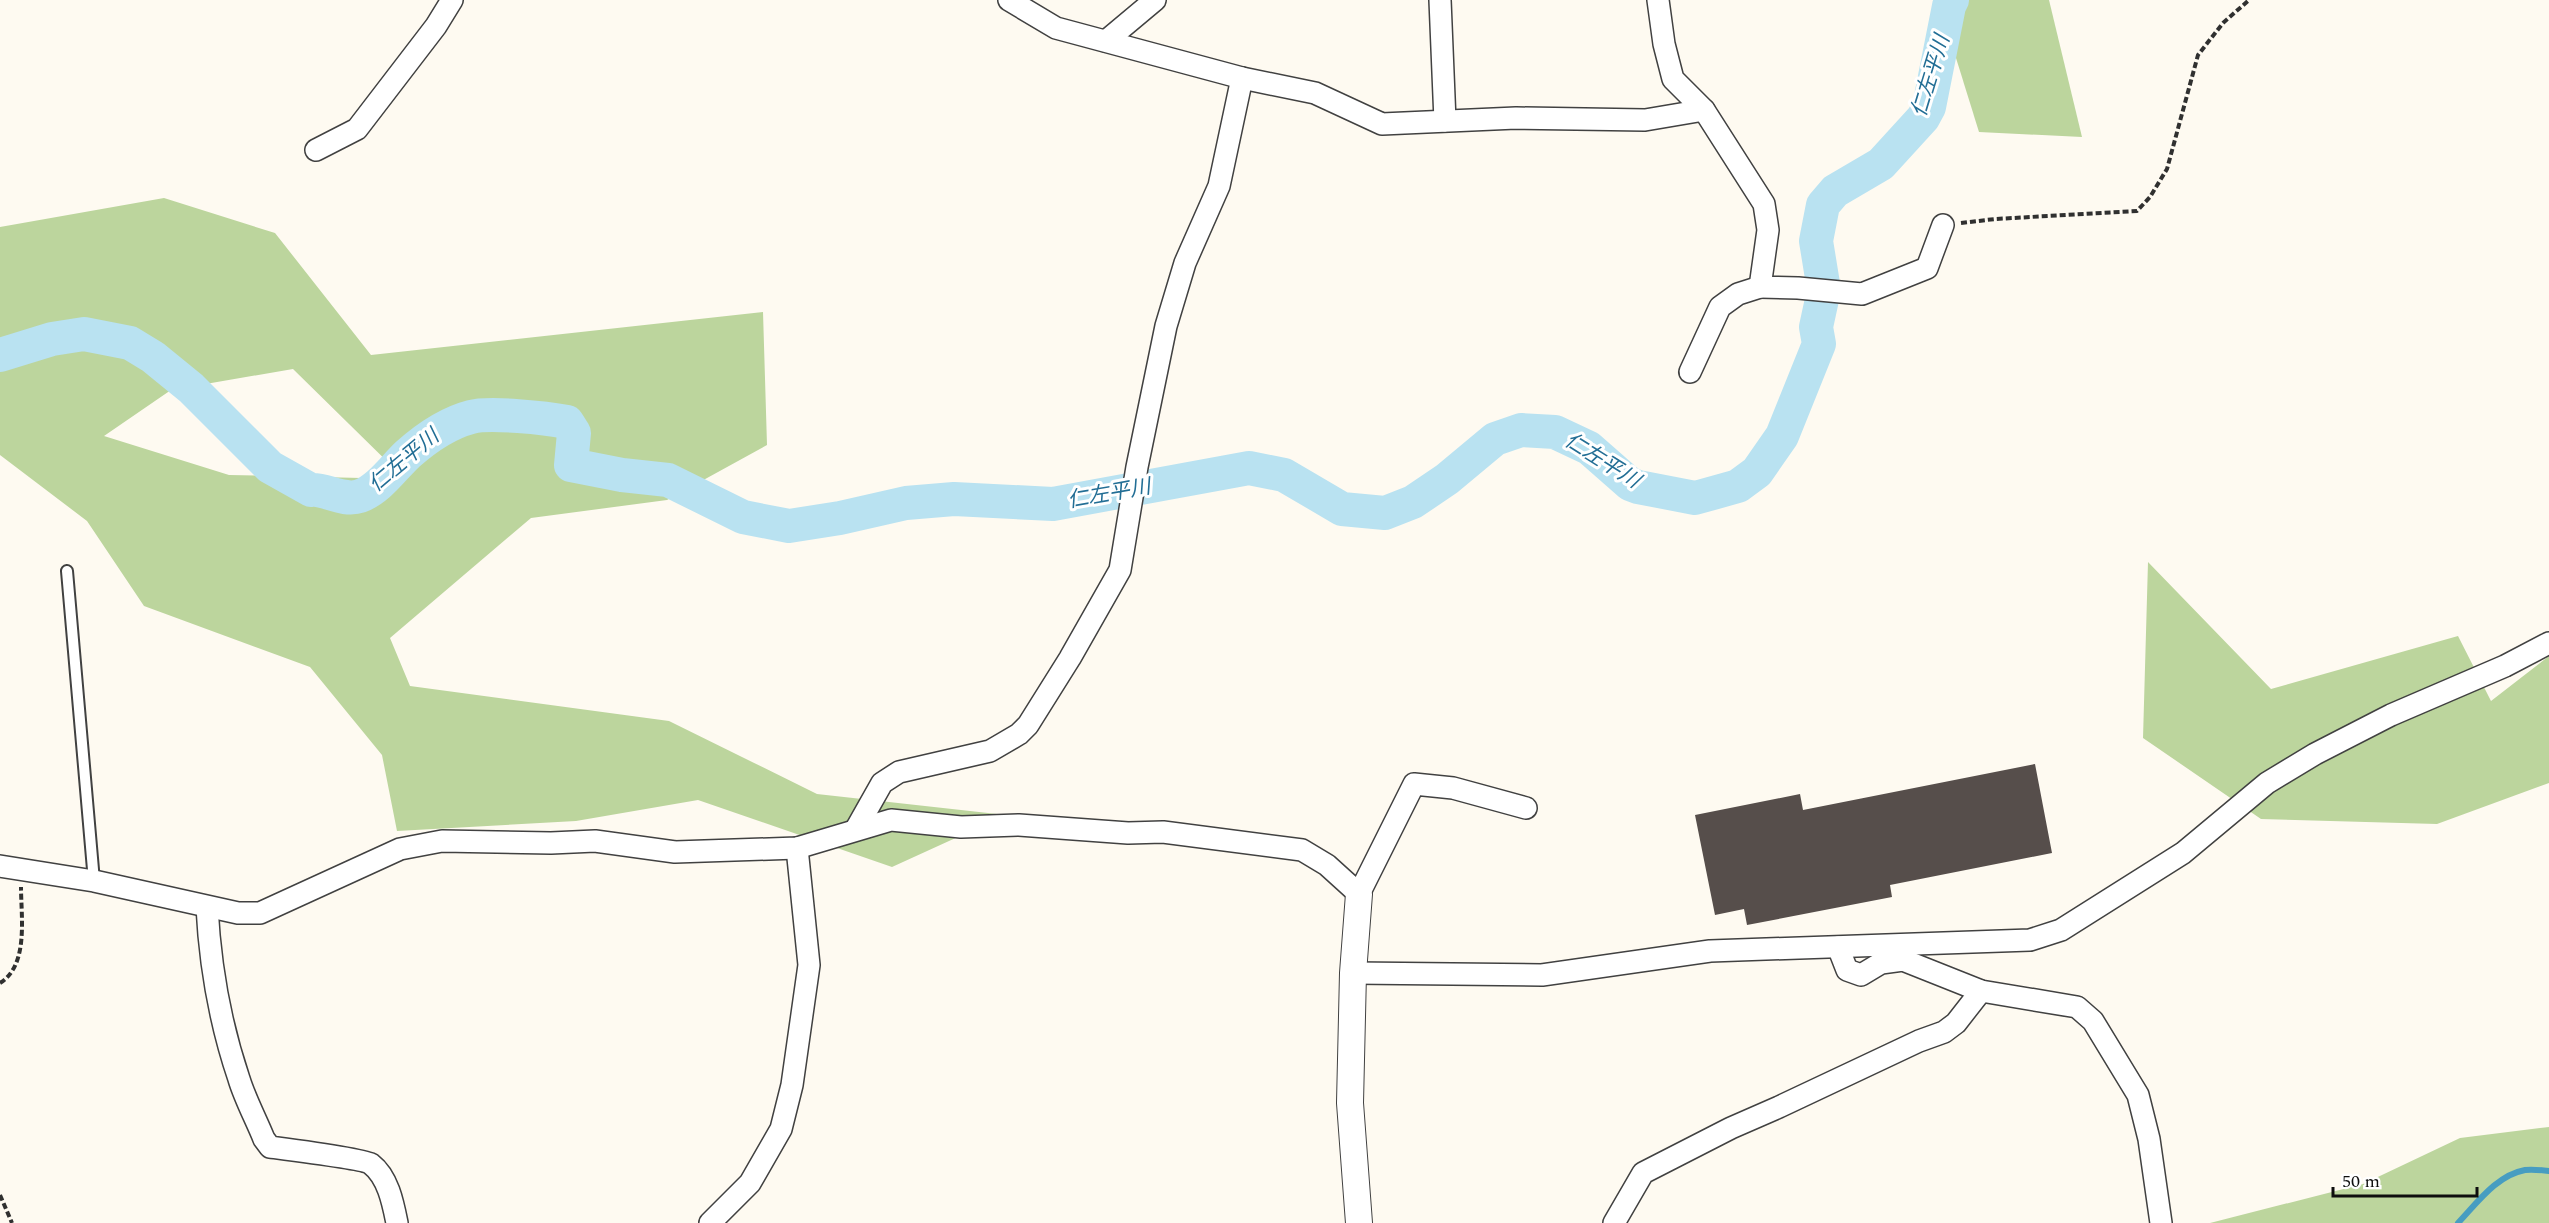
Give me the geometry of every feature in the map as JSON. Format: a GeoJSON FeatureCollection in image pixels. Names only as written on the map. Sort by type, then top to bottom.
{"type":"FeatureCollection","features":[{"type":"Feature","properties":{"kind":"street"},"geometry":{"type":"LineString","coordinates":[[316,150],[357,129],[436,26],[452,0]]}},
{"type":"Feature","properties":{"kind":"street"},"geometry":{"type":"LineString","coordinates":[[1009,0],[1056,28],[1242,78],[1315,93],[1382,124],[1516,118],[1645,120],[1704,110]]}},
{"type":"Feature","properties":{"kind":"street"},"geometry":{"type":"LineString","coordinates":[[1106,40],[1155,0]]}},
{"type":"Feature","properties":{"kind":"street"},"geometry":{"type":"LineString","coordinates":[[1440,0],[1445,122]]}},
{"type":"Feature","properties":{"kind":"street"},"geometry":{"type":"LineString","coordinates":[[1658,0],[1664,44],[1673,79],[1704,110],[1764,204],[1768,230],[1760,287]]}},
{"type":"Feature","properties":{"kind":"street"},"geometry":{"type":"LineString","coordinates":[[856,829],[882,783],[899,772],[990,751],[1019,734],[1028,725],[1070,658],[1120,570],[1137,467],[1166,326],[1185,263],[1219,186],[1242,78]]}},
{"type":"Feature","properties":{"kind":"street"},"geometry":{"type":"LineString","coordinates":[[1690,372],[1720,307],[1738,294],[1760,287],[1863,294],[1927,268],[1943,225]]}},
{"type":"Feature","properties":{"kind":"street"},"geometry":{"type":"LineString","coordinates":[[1353,973],[1542,975],[1710,951],[2030,940],[2061,930],[2183,853],[2267,783],[2315,754],[2391,715],[2505,666],[2549,644]]}},
{"type":"Feature","properties":{"kind":"street"},"geometry":{"type":"LineString","coordinates":[[1359,1223],[1350,1103],[1353,973],[1359,894],[1414,784],[1453,788],[1526,808]]}},
{"type":"Feature","properties":{"kind":"street"},"geometry":{"type":"LineString","coordinates":[[0,866],[94,881],[238,913],[260,913],[400,849],[442,841],[595,841],[675,852],[797,848],[891,820],[961,827],[1019,825],[1128,833],[1163,832],[1302,850],[1327,865],[1359,894]]}},
{"type":"Feature","properties":{"kind":"street"},"geometry":{"type":"LineString","coordinates":[[710,1223],[750,1183],[781,1129],[792,1085],[809,965],[797,848]]}},
{"type":"Feature","properties":{"kind":"street"},"geometry":{"type":"LineString","coordinates":[[207,907],[212,972],[225,1030],[239,1080],[264,1138],[270,1147],[370,1163],[383,1178],[397,1223]]}},
{"type":"Feature","properties":{"kind":"street"},"geometry":{"type":"LineString","coordinates":[[1838,948],[1847,970],[1861,975],[1881,963],[1903,960],[1981,991],[2077,1007],[2093,1021],[2138,1095],[2149,1139],[2161,1223]]}},
{"type":"Feature","properties":{"kind":"street"},"geometry":{"type":"LineString","coordinates":[[1614,1223],[1643,1173],[1731,1128],[1919,1041],[1944,1032],[1956,1023],[1981,991]]}},
{"type":"Feature","properties":{"kind":"lane"},"geometry":{"type":"LineString","coordinates":[[67,571],[94,881]]}},
{"type":"Feature","properties":{"kind":"path"},"geometry":{"type":"LineString","coordinates":[[1943,225],[1995,219],[2137,212],[2150,197],[2167,169],[2198,54],[2223,22],[2249,0]]}},
{"type":"Feature","properties":{"kind":"path"},"geometry":{"type":"LineString","coordinates":[[0,983],[10,977],[20,956],[22,871]]}},
{"type":"Feature","properties":{"kind":"path"},"geometry":{"type":"LineString","coordinates":[[0,1196],[12,1223]]}},
{"type":"Feature","properties":{"kind":"green space"},"geometry":{"type":"Polygon","coordinates":[[[1938,0],[2049,0],[2082,137],[1979,132],[1938,0]]]}},
{"type":"Feature","properties":{"kind":"green space"},"geometry":{"type":"Polygon","coordinates":[[[164,198],[275,233],[371,355],[763,312],[767,445],[667,500],[531,518],[390,638],[410,686],[669,721],[817,794],[1006,815],[892,867],[698,800],[576,821],[397,831],[382,755],[310,667],[144,606],[87,521],[0,455],[0,227],[164,198]],[[293,369],[171,390],[104,436],[229,475],[405,479],[293,369]]]}},
{"type":"Feature","properties":{"kind":"green space"},"geometry":{"type":"Polygon","coordinates":[[[2148,562],[2271,689],[2458,636],[2491,701],[2549,656],[2549,783],[2437,824],[2261,819],[2143,738],[2148,562]]]}},
{"type":"Feature","properties":{"kind":"green space"},"geometry":{"type":"Polygon","coordinates":[[[2549,1127],[2549,1223],[2210,1223],[2363,1184],[2460,1138],[2549,1127]]]}},
{"type":"Feature","properties":{"kind":"building"},"geometry":{"type":"Polygon","coordinates":[[[2035,764],[2052,853],[1890,885],[1892,897],[1747,925],[1744,909],[1715,915],[1695,815],[1800,794],[1803,810],[2035,764]]]}},
{"type":"Feature","properties":{"kind":"waterway","name":"仁左平川"},"geometry":{"type":"LineString","coordinates":[[0,355],[52,339],[84,334],[130,343],[153,357],[191,388],[270,467],[311,490],[347,497],[367,493],[386,478],[415,448],[445,427],[471,417],[504,415],[567,422],[574,433],[571,465],[622,475],[668,480],[743,517],[789,526],[840,518],[906,503],[954,499],[1053,504],[1249,468],[1284,475],[1342,509],[1385,513],[1413,502],[1447,479],[1495,439],[1521,430],[1555,432],[1589,448],[1630,484],[1695,498],[1738,486],[1757,472],[1782,436],[1819,344],[1816,327],[1824,290],[1816,241],[1823,205],[1835,191],[1881,164],[1923,118],[1929,107],[1952,0]]}},
{"type":"Feature","properties":{"kind":"waterway"},"geometry":{"type":"LineString","coordinates":[[2458,1223],[2488,1191],[2505,1178],[2525,1170],[2549,1171]]}}]}
